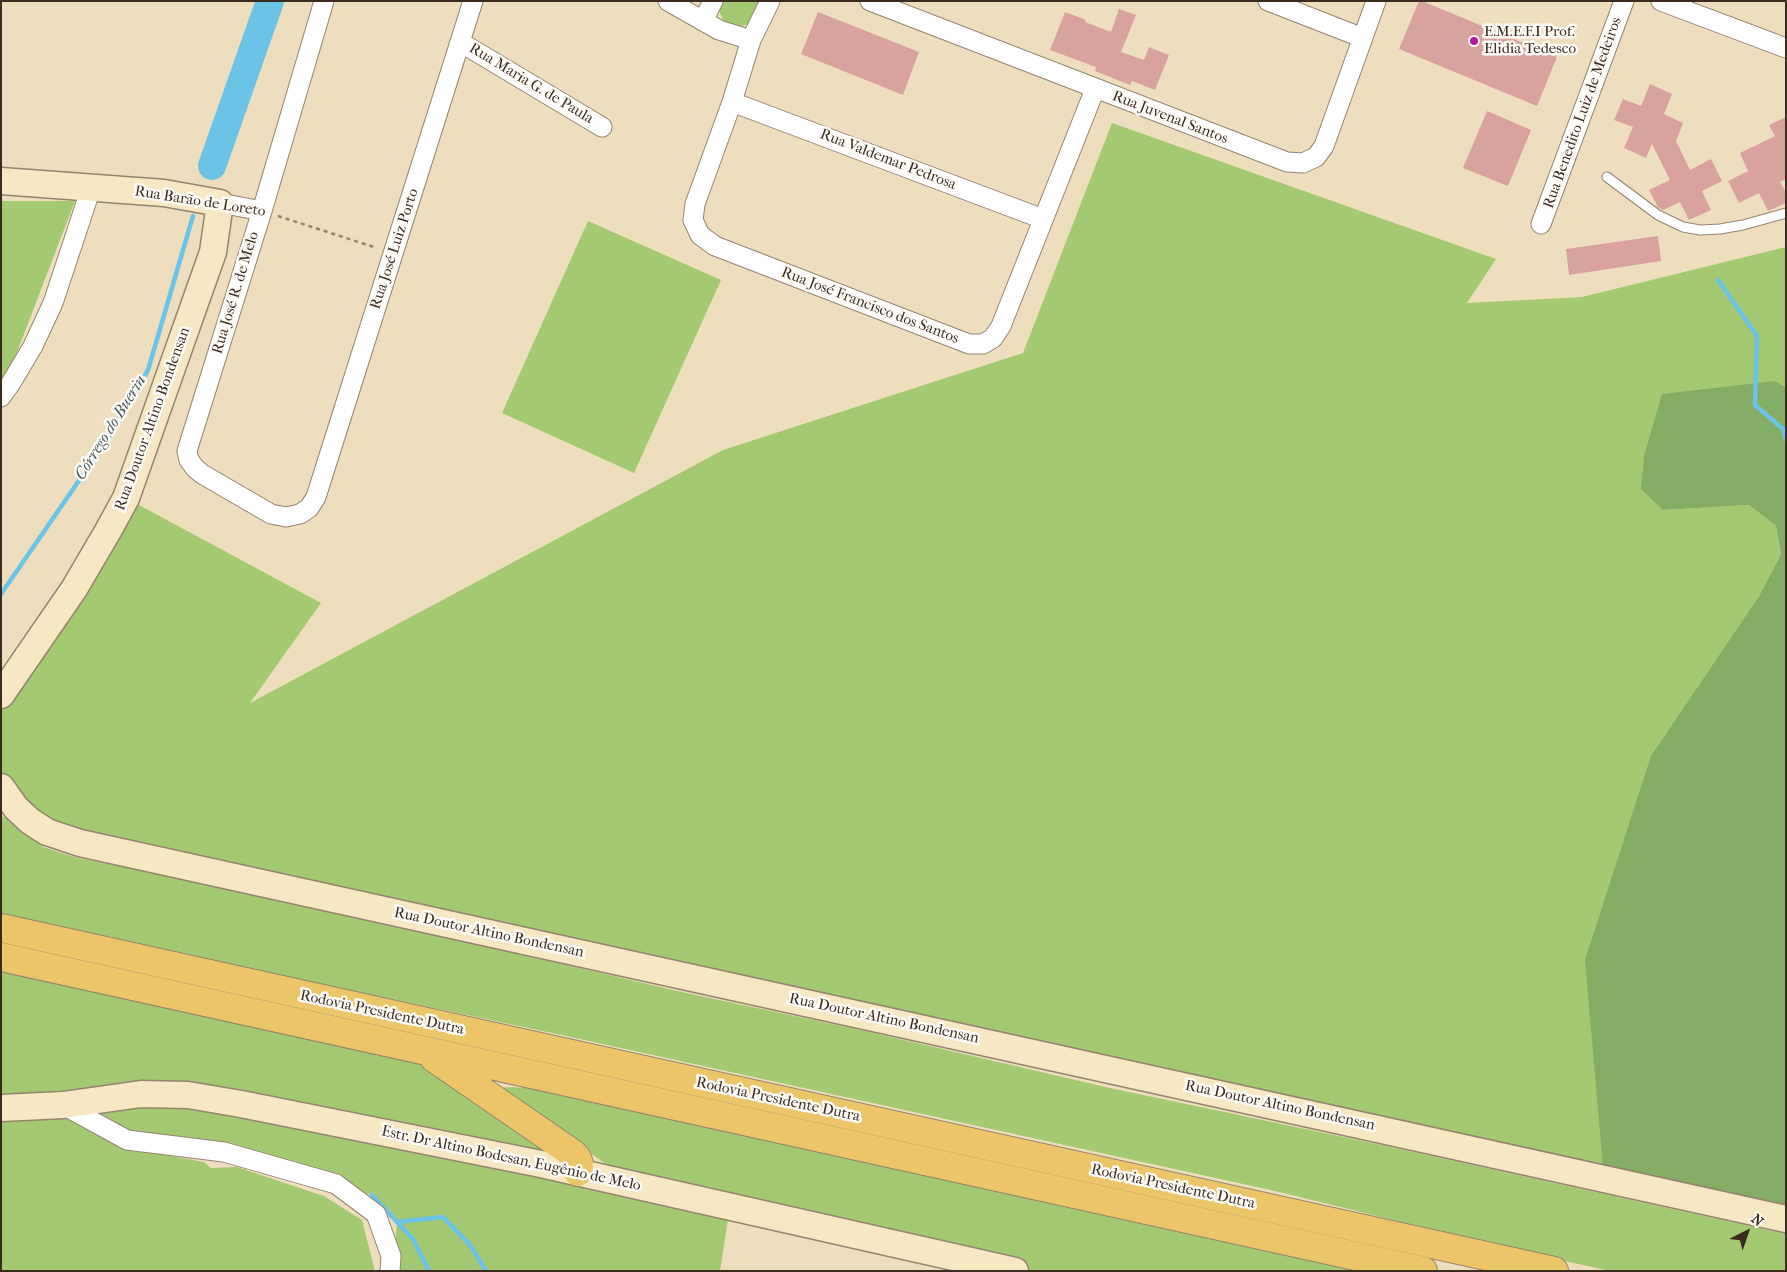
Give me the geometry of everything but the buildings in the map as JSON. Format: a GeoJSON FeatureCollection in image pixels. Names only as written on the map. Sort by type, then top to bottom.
{"type":"FeatureCollection","features":[{"type":"Feature","properties":{"kind":"highway","name":"Rodovia Presidente Dutra"},"geometry":{"type":"LineString","coordinates":[[1,928],[1554,1271]]}},
{"type":"Feature","properties":{"kind":"highway","name":"Rodovia Presidente Dutra"},"geometry":{"type":"LineString","coordinates":[[1,958],[1423,1271]]}},
{"type":"Feature","properties":{"kind":"highway"},"geometry":{"type":"LineString","coordinates":[[423,1050],[572,1153],[577,1158],[579,1164],[578,1172]]}},
{"type":"Feature","properties":{"kind":"street","name":"Rua José R. de Melo"},"geometry":{"type":"LineString","coordinates":[[316,497],[309,508],[300,514],[286,517],[272,514],[213,481],[195,468],[189,460],[187,451],[262,211],[324,1]]}},
{"type":"Feature","properties":{"kind":"street","name":"Rua José Luiz Porto"},"geometry":{"type":"LineString","coordinates":[[316,497],[473,1]]}},
{"type":"Feature","properties":{"kind":"street"},"geometry":{"type":"LineString","coordinates":[[668,1],[719,30],[751,40]]}},
{"type":"Feature","properties":{"kind":"street"},"geometry":{"type":"LineString","coordinates":[[703,21],[712,1]]}},
{"type":"Feature","properties":{"kind":"street","name":"Rua José Francisco dos Santos"},"geometry":{"type":"LineString","coordinates":[[770,1],[751,40],[732,102],[695,204],[693,220],[700,235],[715,246],[969,344],[983,344],[993,338],[1001,326],[1095,89]]}},
{"type":"Feature","properties":{"kind":"street"},"geometry":{"type":"LineString","coordinates":[[1268,1],[1363,38]]}},
{"type":"Feature","properties":{"kind":"street","name":"Rua Juvenal Santos"},"geometry":{"type":"LineString","coordinates":[[872,2],[1288,162],[1303,163],[1316,157],[1324,146],[1376,1]]}},
{"type":"Feature","properties":{"kind":"street","name":"Rua Benedito Luiz de Medeiros"},"geometry":{"type":"LineString","coordinates":[[1541,224],[1624,1]]}},
{"type":"Feature","properties":{"kind":"street"},"geometry":{"type":"LineString","coordinates":[[1661,1],[1786,48]]}},
{"type":"Feature","properties":{"kind":"street","name":"Rua Maria G. de Paula"},"geometry":{"type":"LineString","coordinates":[[460,42],[602,126]]}},
{"type":"Feature","properties":{"kind":"street","name":"Rua Valdemar Pedrosa"},"geometry":{"type":"LineString","coordinates":[[732,102],[1043,219]]}},
{"type":"Feature","properties":{"kind":"street","name":"Rua Barão de Loreto"},"geometry":{"type":"LineString","coordinates":[[1,181],[164,194],[220,202],[262,211]]}},
{"type":"Feature","properties":{"kind":"street"},"geometry":{"type":"LineString","coordinates":[[1,397],[32,346],[53,302],[91,188]]}},
{"type":"Feature","properties":{"kind":"street","name":"Rua Doutor Altino Bondensan"},"geometry":{"type":"LineString","coordinates":[[1,695],[74,589],[126,498],[213,252],[220,202]]}},
{"type":"Feature","properties":{"kind":"street","name":"Rua Doutor Altino Bondensan"},"geometry":{"type":"LineString","coordinates":[[1,787],[16,808],[30,821],[47,832],[80,843],[1786,1219]]}},
{"type":"Feature","properties":{"kind":"street","name":"Estr. Dr Altino Bodesan, Eugênio de Melo"},"geometry":{"type":"LineString","coordinates":[[1,1108],[63,1105],[141,1094],[188,1095],[578,1172],[1015,1271]]}},
{"type":"Feature","properties":{"kind":"street"},"geometry":{"type":"LineString","coordinates":[[63,1105],[127,1140],[224,1152],[336,1184],[376,1214],[391,1256],[390,1271]]}},
{"type":"Feature","properties":{"kind":"lane"},"geometry":{"type":"LineString","coordinates":[[1607,177],[1658,215],[1683,227],[1700,230],[1720,229],[1743,225],[1786,213]]}},
{"type":"Feature","properties":{"kind":"path","name":"Rua Barão de Loreto"},"geometry":{"type":"LineString","coordinates":[[262,211],[393,253]]}},
{"type":"Feature","properties":{"kind":"green space"},"geometry":{"type":"Polygon","coordinates":[[[720,1],[760,1],[751,23],[740,27],[728,24],[723,20],[719,10],[720,1]]]}},
{"type":"Feature","properties":{"kind":"green space"},"geometry":{"type":"Polygon","coordinates":[[[1112,123],[1496,259],[1467,303],[1582,297],[1786,247],[1786,387],[1775,381],[1663,510],[1749,505],[1776,526],[1781,554],[1758,598],[1604,1179],[80,843],[1,787],[1,695],[126,498],[321,603],[250,703],[723,450],[1023,353],[1112,123]]]}},
{"type":"Feature","properties":{"kind":"green space"},"geometry":{"type":"Polygon","coordinates":[[[1,201],[75,201],[14,360],[1,382],[1,201]]]}},
{"type":"Feature","properties":{"kind":"green space"},"geometry":{"type":"Polygon","coordinates":[[[588,221],[721,280],[634,473],[502,413],[588,221]]]}},
{"type":"Feature","properties":{"kind":"green space"},"geometry":{"type":"Polygon","coordinates":[[[1775,381],[1786,387],[1786,1219],[1604,1179],[1585,960],[1651,756],[1758,598],[1781,554],[1776,526],[1749,505],[1663,510],[1641,489],[1644,456],[1662,394],[1775,381]]]}},
{"type":"Feature","properties":{"kind":"green space"},"geometry":{"type":"Polygon","coordinates":[[[1,815],[43,847],[78,858],[266,894],[677,991],[865,1031],[1110,1088],[1391,1147],[1786,1234],[1786,1271],[1611,1271],[1545,1257],[1275,1191],[566,1036],[1,916],[1,815]]]}},
{"type":"Feature","properties":{"kind":"green space"},"geometry":{"type":"Polygon","coordinates":[[[1,957],[423,1050],[572,1153],[637,1185],[494,1088],[513,1087],[635,1097],[1423,1271],[1015,1271],[730,1207],[720,1271],[392,1271],[397,1222],[372,1195],[336,1184],[158,1145],[159,1154],[204,1162],[211,1168],[237,1167],[324,1196],[362,1220],[375,1271],[1,1271],[1,957]]]}},
{"type":"Feature","properties":{"kind":"waterway","name":"Córrego do Buerin"},"geometry":{"type":"LineString","coordinates":[[212,166],[270,1]]}},
{"type":"Feature","properties":{"kind":"waterway","name":"Córrego do Buerin"},"geometry":{"type":"LineString","coordinates":[[1,594],[111,434],[148,370],[193,216]]}},
{"type":"Feature","properties":{"kind":"waterway"},"geometry":{"type":"LineString","coordinates":[[1718,280],[1757,336],[1755,405],[1783,429],[1786,440]]}},
{"type":"Feature","properties":{"kind":"waterway"},"geometry":{"type":"LineString","coordinates":[[372,1195],[413,1239],[429,1271]]}},
{"type":"Feature","properties":{"kind":"waterway"},"geometry":{"type":"LineString","coordinates":[[397,1222],[443,1217],[470,1245],[486,1271]]}},
{"type":"Feature","properties":{"kind":"place","name":"E.M.E.F.I Prof. Elidia Tedesco"},"geometry":{"type":"Point","coordinates":[1474,41]}}]}
